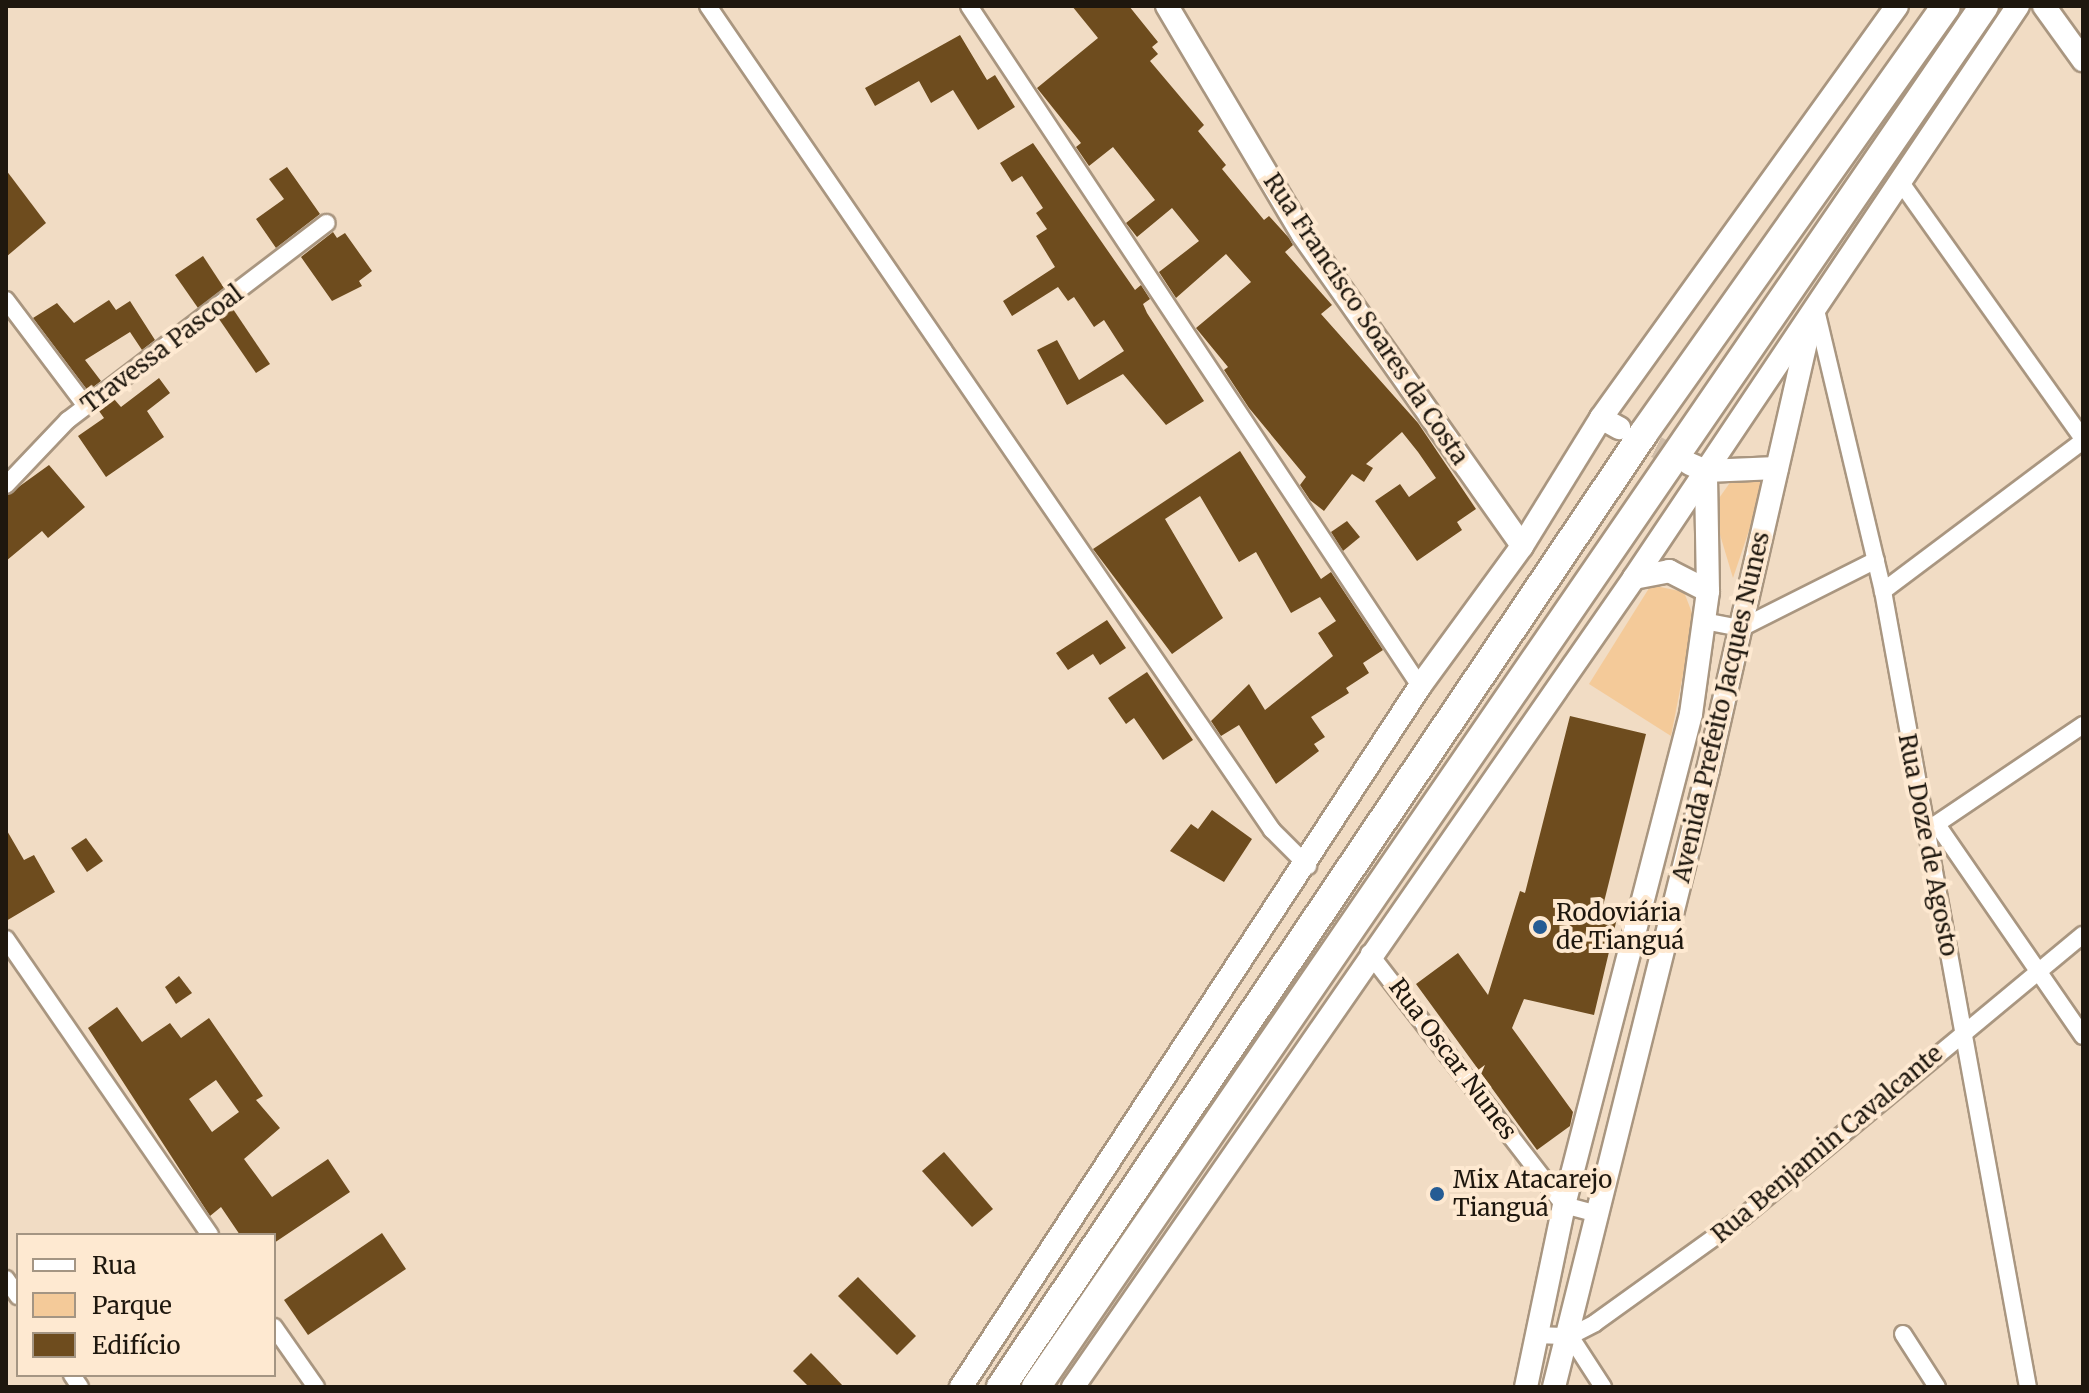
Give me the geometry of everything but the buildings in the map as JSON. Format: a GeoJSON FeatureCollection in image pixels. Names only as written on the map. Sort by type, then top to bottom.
{"type":"FeatureCollection","features":[{"type":"Feature","properties":{"kind":"highway"},"geometry":{"type":"LineString","coordinates":[[1001,1387],[1643,434],[1946,6]]}},
{"type":"Feature","properties":{"kind":"highway"},"geometry":{"type":"LineString","coordinates":[[1036,1387],[1984,6]]}},
{"type":"Feature","properties":{"kind":"main road","name":"Rua Francisco Soares da Costa"},"geometry":{"type":"LineString","coordinates":[[1167,6],[1303,235],[1522,546]]}},
{"type":"Feature","properties":{"kind":"main road"},"geometry":{"type":"LineString","coordinates":[[961,1387],[1308,866],[1420,686],[1610,423],[1897,6]]}},
{"type":"Feature","properties":{"kind":"main road"},"geometry":{"type":"LineString","coordinates":[[1073,1387],[1369,953],[1634,578],[1698,468],[1815,305],[2018,6]]}},
{"type":"Feature","properties":{"kind":"main road"},"geometry":{"type":"LineString","coordinates":[[2044,6],[2083,60]]}},
{"type":"Feature","properties":{"kind":"main road","name":"Avenida Prefeito Jacques Nunes"},"geometry":{"type":"LineString","coordinates":[[1554,1387],[1593,1213],[1720,721],[1815,305]]}},
{"type":"Feature","properties":{"kind":"main road"},"geometry":{"type":"LineString","coordinates":[[1698,468],[1777,468]]}},
{"type":"Feature","properties":{"kind":"main road","name":"Avenida Prefeito Jacques Nunes"},"geometry":{"type":"LineString","coordinates":[[1526,1387],[1564,1205],[1691,714],[1708,591],[1698,468]]}},
{"type":"Feature","properties":{"kind":"main road"},"geometry":{"type":"LineString","coordinates":[[1634,578],[1669,571],[1708,591]]}},
{"type":"Feature","properties":{"kind":"main road"},"geometry":{"type":"LineString","coordinates":[[1691,714],[1720,721]]}},
{"type":"Feature","properties":{"kind":"main road"},"geometry":{"type":"LineString","coordinates":[[1665,814],[1695,822]]}},
{"type":"Feature","properties":{"kind":"main road"},"geometry":{"type":"LineString","coordinates":[[1641,909],[1670,917]]}},
{"type":"Feature","properties":{"kind":"main road"},"geometry":{"type":"LineString","coordinates":[[1615,1007],[1645,1015]]}},
{"type":"Feature","properties":{"kind":"main road"},"geometry":{"type":"LineString","coordinates":[[1589,1110],[1618,1118]]}},
{"type":"Feature","properties":{"kind":"street"},"geometry":{"type":"LineString","coordinates":[[708,6],[1272,830],[1308,866]]}},
{"type":"Feature","properties":{"kind":"street"},"geometry":{"type":"LineString","coordinates":[[969,6],[1420,686]]}},
{"type":"Feature","properties":{"kind":"street"},"geometry":{"type":"LineString","coordinates":[[1883,591],[2083,440],[1899,180]]}},
{"type":"Feature","properties":{"kind":"street","name":"Travessa Pascoal"},"geometry":{"type":"LineString","coordinates":[[6,485],[86,406],[327,223]]}},
{"type":"Feature","properties":{"kind":"street"},"geometry":{"type":"LineString","coordinates":[[6,300],[86,406]]}},
{"type":"Feature","properties":{"kind":"street","name":"Rua Doze de Agosto"},"geometry":{"type":"LineString","coordinates":[[1815,305],[1883,591],[1931,828],[1963,1030],[2028,1387]]}},
{"type":"Feature","properties":{"kind":"street"},"geometry":{"type":"LineString","coordinates":[[1704,621],[1741,628],[1876,560]]}},
{"type":"Feature","properties":{"kind":"street"},"geometry":{"type":"LineString","coordinates":[[2083,725],[1931,828],[2083,1036]]}},
{"type":"Feature","properties":{"kind":"street","name":"Rua Benjamin Cavalcante"},"geometry":{"type":"LineString","coordinates":[[1566,1337],[1744,1216],[1963,1030],[2083,935]]}},
{"type":"Feature","properties":{"kind":"street"},"geometry":{"type":"LineString","coordinates":[[6,939],[209,1233]]}},
{"type":"Feature","properties":{"kind":"street","name":"Rua Oscar Nunes"},"geometry":{"type":"LineString","coordinates":[[1369,953],[1564,1205]]}},
{"type":"Feature","properties":{"kind":"street"},"geometry":{"type":"LineString","coordinates":[[1564,1205],[1593,1213]]}},
{"type":"Feature","properties":{"kind":"street"},"geometry":{"type":"LineString","coordinates":[[276,1330],[316,1387]]}},
{"type":"Feature","properties":{"kind":"street"},"geometry":{"type":"LineString","coordinates":[[1903,1334],[1937,1387]]}},
{"type":"Feature","properties":{"kind":"street"},"geometry":{"type":"LineString","coordinates":[[1536,1335],[1566,1337],[1603,1387]]}},
{"type":"Feature","properties":{"kind":"green space"},"geometry":{"type":"Polygon","coordinates":[[[1768,474],[1733,578],[1712,508],[1734,477],[1768,474]]]}},
{"type":"Feature","properties":{"kind":"green space"},"geometry":{"type":"Polygon","coordinates":[[[1651,585],[1684,592],[1694,618],[1671,736],[1589,684],[1651,585]]]}},
{"type":"Feature","properties":{"kind":"tunnel"},"geometry":{"type":"LineString","coordinates":[[1627,432],[1689,464]]}},
{"type":"Feature","properties":{"kind":"place","name":"Rodoviária de Tianguá"},"geometry":{"type":"Point","coordinates":[1540,927]}},
{"type":"Feature","properties":{"kind":"place","name":"Mix Atacarejo Tianguá"},"geometry":{"type":"Point","coordinates":[1437,1194]}}]}
